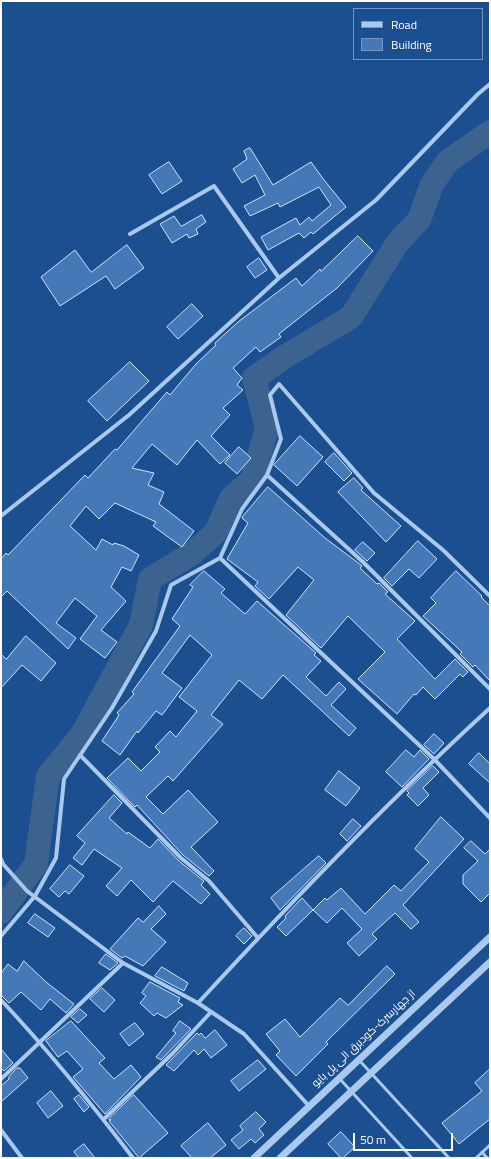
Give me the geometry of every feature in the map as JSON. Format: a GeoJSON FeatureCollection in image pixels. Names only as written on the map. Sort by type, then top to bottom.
{"type":"FeatureCollection","features":[{"type":"Feature","properties":{"kind":"street"},"geometry":{"type":"LineString","coordinates":[[1,516],[129,415],[279,278],[376,200],[478,94],[490,84]]}},
{"type":"Feature","properties":{"kind":"street"},"geometry":{"type":"LineString","coordinates":[[130,234],[214,186],[279,278]]}},
{"type":"Feature","properties":{"kind":"street"},"geometry":{"type":"LineString","coordinates":[[1,936],[34,896],[56,858],[64,780],[112,708],[156,631],[171,585],[220,558],[242,509],[267,475],[281,439],[270,395],[279,384],[374,493],[443,550],[490,596]]}},
{"type":"Feature","properties":{"kind":"street"},"geometry":{"type":"LineString","coordinates":[[267,475],[363,562],[490,689]]}},
{"type":"Feature","properties":{"kind":"street"},"geometry":{"type":"LineString","coordinates":[[220,558],[434,759],[490,818]]}},
{"type":"Feature","properties":{"kind":"street"},"geometry":{"type":"LineString","coordinates":[[198,1003],[258,938],[434,759],[490,708]]}},
{"type":"Feature","properties":{"kind":"street"},"geometry":{"type":"LineString","coordinates":[[80,756],[181,858],[209,881],[258,938]]}},
{"type":"Feature","properties":{"kind":"street"},"geometry":{"type":"LineString","coordinates":[[1,858],[3,864],[28,891],[123,963],[198,1003],[244,1034],[309,1106]]}},
{"type":"Feature","properties":{"kind":"street","name":"از جهارسرک-کودبرق الی پل بایو"},"geometry":{"type":"LineString","coordinates":[[254,1158],[490,937]]}},
{"type":"Feature","properties":{"kind":"street"},"geometry":{"type":"LineString","coordinates":[[280,1158],[372,1074],[490,962]]}},
{"type":"Feature","properties":{"kind":"street"},"geometry":{"type":"LineString","coordinates":[[1,1079],[41,1043],[123,963]]}},
{"type":"Feature","properties":{"kind":"street"},"geometry":{"type":"LineString","coordinates":[[1,1000],[41,1043],[104,1119],[133,1158]]}},
{"type":"Feature","properties":{"kind":"street"},"geometry":{"type":"LineString","coordinates":[[104,1119],[168,1058],[211,1012]]}},
{"type":"Feature","properties":{"kind":"street"},"geometry":{"type":"LineString","coordinates":[[1,1130],[22,1158]]}},
{"type":"Feature","properties":{"kind":"lane"},"geometry":{"type":"LineString","coordinates":[[359,1060],[449,1158]]}},
{"type":"Feature","properties":{"kind":"lane"},"geometry":{"type":"LineString","coordinates":[[339,1078],[412,1158]]}},
{"type":"Feature","properties":{"kind":"lane"},"geometry":{"type":"LineString","coordinates":[[476,1158],[490,1145]]}},
{"type":"Feature","properties":{"kind":"lane"},"geometry":{"type":"LineString","coordinates":[[482,1152],[487,1158]]}},
{"type":"Feature","properties":{"kind":"building"},"geometry":{"type":"Polygon","coordinates":[[[250,148],[273,185],[311,162],[346,207],[313,234],[311,232],[304,238],[299,233],[268,250],[261,237],[296,218],[300,225],[309,217],[312,221],[331,205],[319,187],[280,207],[278,203],[250,216],[244,206],[265,195],[255,175],[242,183],[233,169],[247,159],[244,151],[250,148]]]}},
{"type":"Feature","properties":{"kind":"building"},"geometry":{"type":"Polygon","coordinates":[[[169,162],[182,181],[162,194],[149,175],[169,162]]]}},
{"type":"Feature","properties":{"kind":"building"},"geometry":{"type":"Polygon","coordinates":[[[202,215],[206,222],[196,229],[198,234],[189,238],[187,234],[172,243],[160,224],[174,216],[181,226],[202,215]]]}},
{"type":"Feature","properties":{"kind":"building"},"geometry":{"type":"Polygon","coordinates":[[[358,236],[373,251],[337,288],[279,334],[281,337],[260,352],[256,347],[233,368],[242,378],[237,385],[243,390],[223,408],[230,415],[211,436],[230,455],[220,464],[197,440],[177,465],[152,444],[132,468],[154,473],[148,485],[164,492],[159,504],[194,531],[182,547],[153,526],[156,522],[115,503],[99,519],[86,506],[70,526],[96,550],[102,539],[113,545],[114,543],[124,546],[139,555],[131,571],[122,567],[111,587],[126,601],[101,630],[117,642],[105,658],[80,639],[97,616],[75,598],[56,623],[76,638],[68,649],[7,591],[1,597],[1,559],[6,553],[8,555],[85,475],[88,478],[115,449],[117,450],[167,392],[170,395],[196,364],[216,345],[215,343],[238,322],[296,278],[302,286],[320,269],[321,271],[358,236]]]}},
{"type":"Feature","properties":{"kind":"building"},"geometry":{"type":"Polygon","coordinates":[[[127,245],[144,268],[115,289],[106,276],[60,306],[41,277],[75,250],[91,272],[127,245]]]}},
{"type":"Feature","properties":{"kind":"building"},"geometry":{"type":"Polygon","coordinates":[[[259,258],[267,270],[255,278],[247,267],[259,258]]]}},
{"type":"Feature","properties":{"kind":"building"},"geometry":{"type":"Polygon","coordinates":[[[192,304],[203,316],[178,339],[167,327],[192,304]]]}},
{"type":"Feature","properties":{"kind":"building"},"geometry":{"type":"Polygon","coordinates":[[[130,362],[149,381],[107,421],[88,401],[130,362]]]}},
{"type":"Feature","properties":{"kind":"building"},"geometry":{"type":"Polygon","coordinates":[[[300,436],[323,457],[297,486],[274,465],[300,436]]]}},
{"type":"Feature","properties":{"kind":"building"},"geometry":{"type":"Polygon","coordinates":[[[239,447],[251,458],[237,474],[225,463],[239,447]]]}},
{"type":"Feature","properties":{"kind":"building"},"geometry":{"type":"Polygon","coordinates":[[[334,453],[352,473],[344,481],[325,462],[334,453]]]}},
{"type":"Feature","properties":{"kind":"building"},"geometry":{"type":"Polygon","coordinates":[[[354,478],[363,488],[361,490],[401,526],[386,542],[338,492],[354,478]]]}},
{"type":"Feature","properties":{"kind":"building"},"geometry":{"type":"Polygon","coordinates":[[[268,487],[325,538],[361,565],[362,566],[360,568],[388,592],[385,594],[415,621],[397,639],[435,679],[455,659],[468,672],[463,677],[460,674],[435,699],[423,687],[416,695],[414,694],[397,714],[358,679],[385,652],[348,616],[321,648],[286,615],[314,580],[298,567],[269,599],[255,586],[258,582],[227,559],[248,523],[242,518],[243,516],[268,487]]]}},
{"type":"Feature","properties":{"kind":"building"},"geometry":{"type":"Polygon","coordinates":[[[418,541],[437,559],[419,578],[409,569],[392,586],[384,578],[418,541]]]}},
{"type":"Feature","properties":{"kind":"building"},"geometry":{"type":"Polygon","coordinates":[[[363,542],[375,553],[367,561],[355,550],[363,542]]]}},
{"type":"Feature","properties":{"kind":"building"},"geometry":{"type":"Polygon","coordinates":[[[204,571],[225,589],[221,593],[245,614],[257,601],[316,653],[314,655],[321,661],[306,677],[326,696],[339,682],[346,689],[331,705],[356,728],[349,736],[283,675],[262,699],[239,680],[211,715],[223,724],[173,781],[168,776],[146,797],[163,814],[188,790],[218,822],[191,847],[214,871],[209,876],[183,855],[137,805],[135,807],[107,778],[128,758],[141,771],[160,752],[155,747],[170,731],[176,737],[197,711],[179,697],[212,655],[190,635],[162,673],[182,688],[162,715],[156,711],[138,733],[137,731],[120,755],[102,741],[119,715],[117,713],[134,694],[132,692],[180,626],[172,619],[193,587],[190,585],[204,571]]]}},
{"type":"Feature","properties":{"kind":"building"},"geometry":{"type":"Polygon","coordinates":[[[456,571],[482,596],[481,597],[490,606],[490,681],[475,665],[473,667],[460,654],[462,652],[423,616],[436,603],[431,598],[456,571]]]}},
{"type":"Feature","properties":{"kind":"building"},"geometry":{"type":"Polygon","coordinates":[[[26,636],[56,663],[41,681],[22,665],[1,688],[1,654],[6,659],[26,636]]]}},
{"type":"Feature","properties":{"kind":"building"},"geometry":{"type":"Polygon","coordinates":[[[434,734],[444,743],[434,754],[424,745],[434,734]]]}},
{"type":"Feature","properties":{"kind":"building"},"geometry":{"type":"Polygon","coordinates":[[[406,750],[414,757],[420,750],[429,759],[402,787],[386,772],[406,750]]]}},
{"type":"Feature","properties":{"kind":"building"},"geometry":{"type":"Polygon","coordinates":[[[479,753],[490,764],[490,783],[469,764],[479,753]]]}},
{"type":"Feature","properties":{"kind":"building"},"geometry":{"type":"Polygon","coordinates":[[[433,766],[439,772],[423,788],[429,795],[418,806],[407,795],[409,793],[407,791],[433,766]]]}},
{"type":"Feature","properties":{"kind":"building"},"geometry":{"type":"Polygon","coordinates":[[[339,771],[360,788],[346,806],[325,790],[339,771]]]}},
{"type":"Feature","properties":{"kind":"building"},"geometry":{"type":"Polygon","coordinates":[[[114,795],[122,803],[109,818],[127,834],[128,832],[150,848],[158,839],[179,861],[204,881],[201,885],[210,894],[201,904],[173,881],[153,902],[131,880],[117,896],[106,886],[122,868],[94,849],[82,865],[73,858],[85,843],[77,836],[114,795]]]}},
{"type":"Feature","properties":{"kind":"building"},"geometry":{"type":"Polygon","coordinates":[[[441,817],[464,839],[403,905],[419,922],[411,929],[395,913],[372,934],[377,939],[359,956],[347,943],[362,929],[342,908],[327,923],[313,910],[325,898],[327,900],[341,888],[365,914],[394,885],[401,891],[429,862],[415,849],[441,817]]]}},
{"type":"Feature","properties":{"kind":"building"},"geometry":{"type":"Polygon","coordinates":[[[353,819],[361,826],[347,841],[340,834],[353,819]]]}},
{"type":"Feature","properties":{"kind":"building"},"geometry":{"type":"Polygon","coordinates":[[[471,841],[485,854],[490,849],[490,893],[481,902],[463,884],[463,875],[478,861],[464,848],[471,841]]]}},
{"type":"Feature","properties":{"kind":"building"},"geometry":{"type":"Polygon","coordinates":[[[319,856],[326,863],[280,910],[271,898],[319,856]]]}},
{"type":"Feature","properties":{"kind":"building"},"geometry":{"type":"Polygon","coordinates":[[[70,865],[84,876],[69,894],[65,891],[59,897],[50,889],[70,865]]]}},
{"type":"Feature","properties":{"kind":"building"},"geometry":{"type":"Polygon","coordinates":[[[302,898],[313,910],[286,936],[277,927],[302,898]]]}},
{"type":"Feature","properties":{"kind":"building"},"geometry":{"type":"Polygon","coordinates":[[[159,906],[166,914],[151,929],[166,942],[143,966],[125,956],[122,958],[110,949],[138,918],[143,922],[159,906]]]}},
{"type":"Feature","properties":{"kind":"building"},"geometry":{"type":"Polygon","coordinates":[[[35,914],[55,928],[48,937],[28,923],[35,914]]]}},
{"type":"Feature","properties":{"kind":"building"},"geometry":{"type":"Polygon","coordinates":[[[244,928],[252,936],[244,944],[236,936],[244,928]]]}},
{"type":"Feature","properties":{"kind":"building"},"geometry":{"type":"Polygon","coordinates":[[[106,954],[118,963],[110,970],[99,963],[106,954]]]}},
{"type":"Feature","properties":{"kind":"building"},"geometry":{"type":"Polygon","coordinates":[[[24,961],[46,982],[74,1004],[66,1013],[50,999],[41,1010],[21,992],[9,1003],[1,995],[1,973],[8,964],[17,971],[24,961]]]}},
{"type":"Feature","properties":{"kind":"building"},"geometry":{"type":"Polygon","coordinates":[[[387,966],[395,974],[326,1042],[328,1044],[296,1076],[276,1055],[280,1051],[266,1034],[285,1019],[300,1037],[340,998],[348,1005],[387,966]]]}},
{"type":"Feature","properties":{"kind":"building"},"geometry":{"type":"Polygon","coordinates":[[[162,967],[188,983],[184,991],[155,976],[162,967]]]}},
{"type":"Feature","properties":{"kind":"building"},"geometry":{"type":"Polygon","coordinates":[[[150,982],[180,998],[178,1002],[183,1005],[166,1018],[157,1013],[154,1016],[140,1003],[146,996],[142,993],[150,982]]]}},
{"type":"Feature","properties":{"kind":"building"},"geometry":{"type":"Polygon","coordinates":[[[102,988],[115,1000],[104,1012],[90,999],[102,988]]]}},
{"type":"Feature","properties":{"kind":"building"},"geometry":{"type":"Polygon","coordinates":[[[80,1009],[87,1015],[78,1023],[71,1017],[80,1009]]]}},
{"type":"Feature","properties":{"kind":"building"},"geometry":{"type":"Polygon","coordinates":[[[71,1021],[105,1058],[99,1063],[114,1079],[131,1065],[141,1077],[105,1114],[73,1077],[83,1069],[67,1051],[58,1057],[46,1041],[71,1021]]]}},
{"type":"Feature","properties":{"kind":"building"},"geometry":{"type":"Polygon","coordinates":[[[180,1021],[191,1029],[161,1060],[156,1057],[176,1033],[173,1031],[180,1021]]]}},
{"type":"Feature","properties":{"kind":"building"},"geometry":{"type":"Polygon","coordinates":[[[135,1023],[144,1034],[129,1046],[120,1034],[135,1023]]]}},
{"type":"Feature","properties":{"kind":"building"},"geometry":{"type":"Polygon","coordinates":[[[215,1030],[227,1045],[211,1058],[204,1049],[198,1055],[194,1050],[174,1071],[166,1065],[197,1033],[199,1035],[201,1033],[205,1038],[215,1030]]]}},
{"type":"Feature","properties":{"kind":"building"},"geometry":{"type":"Polygon","coordinates":[[[1,1049],[13,1063],[4,1071],[1,1068],[1,1049]]]}},
{"type":"Feature","properties":{"kind":"building"},"geometry":{"type":"Polygon","coordinates":[[[258,1060],[266,1069],[239,1091],[231,1081],[258,1060]]]}},
{"type":"Feature","properties":{"kind":"building"},"geometry":{"type":"Polygon","coordinates":[[[17,1068],[20,1068],[28,1078],[1,1102],[1,1086],[9,1079],[17,1068]]]}},
{"type":"Feature","properties":{"kind":"building"},"geometry":{"type":"Polygon","coordinates":[[[490,1069],[490,1119],[459,1144],[442,1123],[482,1091],[475,1083],[490,1069]]]}},
{"type":"Feature","properties":{"kind":"building"},"geometry":{"type":"Polygon","coordinates":[[[51,1091],[63,1106],[48,1118],[37,1103],[51,1091]]]}},
{"type":"Feature","properties":{"kind":"building"},"geometry":{"type":"Polygon","coordinates":[[[79,1095],[89,1107],[84,1112],[74,1099],[79,1095]]]}},
{"type":"Feature","properties":{"kind":"building"},"geometry":{"type":"Polygon","coordinates":[[[134,1095],[168,1133],[139,1158],[109,1121],[111,1120],[109,1119],[134,1095]]]}},
{"type":"Feature","properties":{"kind":"building"},"geometry":{"type":"Polygon","coordinates":[[[256,1112],[266,1122],[259,1129],[264,1135],[255,1143],[251,1139],[239,1149],[231,1140],[243,1130],[240,1126],[256,1112]]]}},
{"type":"Feature","properties":{"kind":"building"},"geometry":{"type":"Polygon","coordinates":[[[208,1123],[226,1145],[210,1158],[192,1158],[181,1146],[208,1123]]]}},
{"type":"Feature","properties":{"kind":"building"},"geometry":{"type":"Polygon","coordinates":[[[341,1132],[355,1147],[343,1158],[341,1158],[328,1144],[341,1132]]]}},
{"type":"Feature","properties":{"kind":"building"},"geometry":{"type":"Polygon","coordinates":[[[84,1144],[95,1158],[79,1158],[74,1152],[84,1144]]]}},
{"type":"Feature","properties":{"kind":"waterway"},"geometry":{"type":"LineString","coordinates":[[1,912],[36,864],[48,776],[83,733],[141,625],[150,579],[193,553],[216,532],[231,498],[252,480],[267,428],[254,378],[286,356],[351,317],[398,242],[419,220],[432,184],[448,161],[490,132]]}}]}
